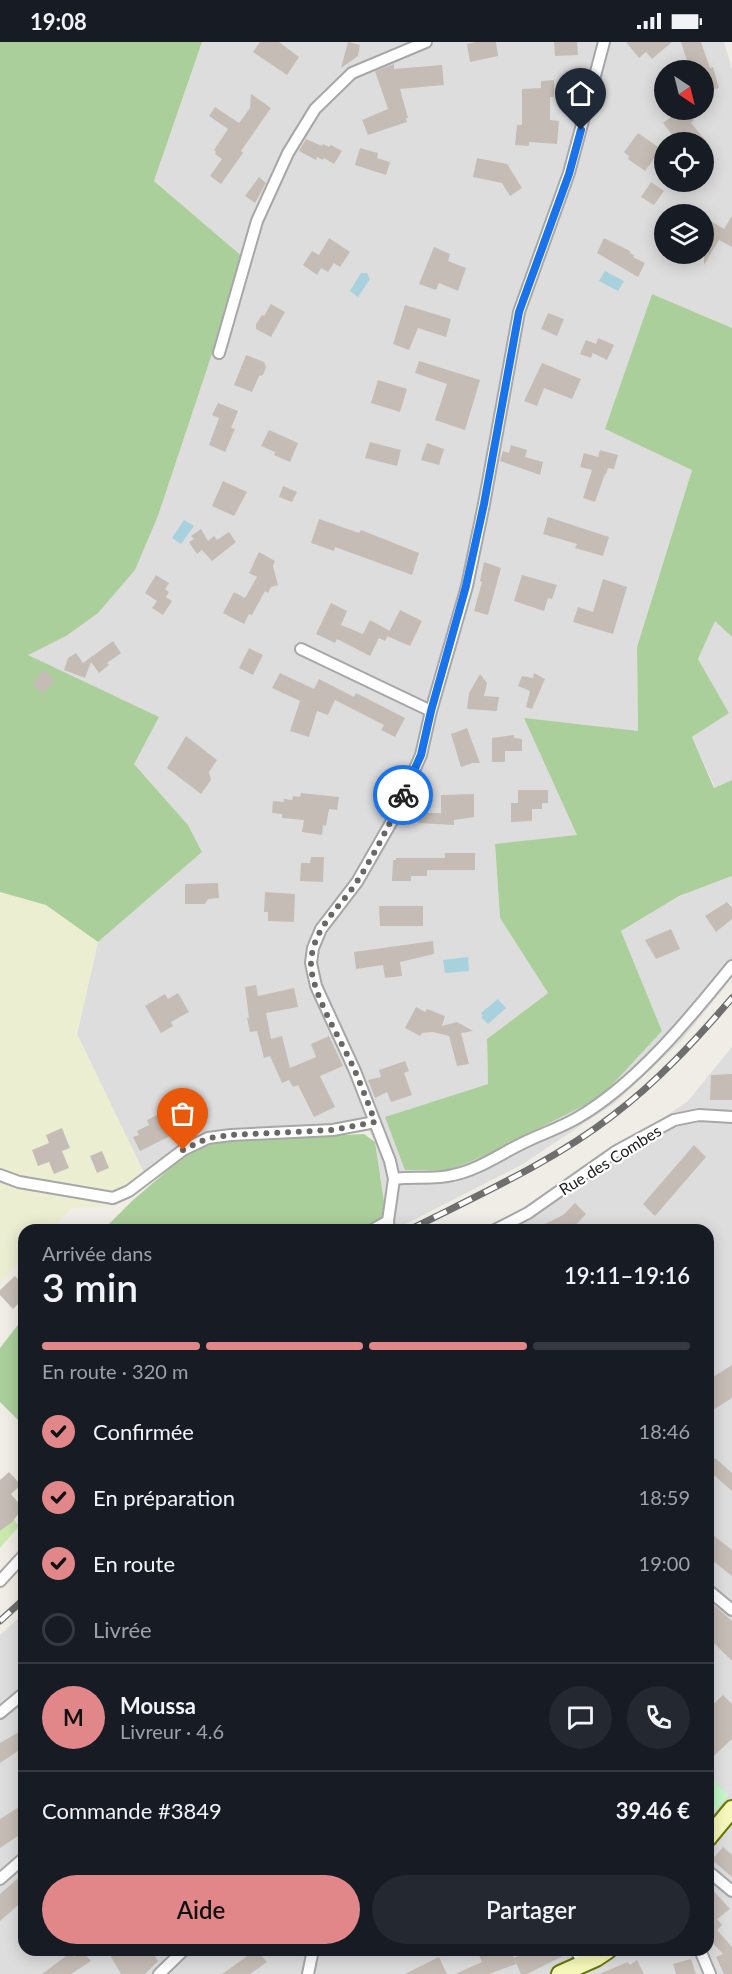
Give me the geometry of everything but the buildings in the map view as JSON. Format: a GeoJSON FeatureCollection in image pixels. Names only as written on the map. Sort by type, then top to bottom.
{"type":"FeatureCollection","features":[{"type":"Feature","properties":{"kind":"main road"},"geometry":{"type":"LineString","coordinates":[[714,1831],[732,1809]]}},
{"type":"Feature","properties":{"kind":"main road"},"geometry":{"type":"LineString","coordinates":[[560,1974],[579,1957]]}},
{"type":"Feature","properties":{"kind":"street"},"geometry":{"type":"LineString","coordinates":[[219,353],[257,221],[288,153],[315,110],[352,74],[426,42]]}},
{"type":"Feature","properties":{"kind":"street"},"geometry":{"type":"LineString","coordinates":[[389,1224],[394,1179],[390,1161],[355,1071],[316,986],[312,956],[321,929],[357,882],[392,821],[421,755],[466,586],[484,504],[519,312],[569,174],[604,42]]}},
{"type":"Feature","properties":{"kind":"street"},"geometry":{"type":"LineString","coordinates":[[301,649],[431,711]]}},
{"type":"Feature","properties":{"kind":"street"},"geometry":{"type":"LineString","coordinates":[[394,1179],[453,1176],[477,1167],[522,1143],[576,1119],[605,1100],[631,1077],[697,1010],[732,966]]}},
{"type":"Feature","properties":{"kind":"street","name":"Rue des Combes"},"geometry":{"type":"LineString","coordinates":[[507,1224],[528,1213],[615,1152],[674,1120],[699,1115],[732,1117]]}},
{"type":"Feature","properties":{"kind":"street"},"geometry":{"type":"LineString","coordinates":[[0,1175],[19,1182],[113,1198],[137,1185],[183,1150],[208,1138],[333,1130],[375,1122]]}},
{"type":"Feature","properties":{"kind":"street"},"geometry":{"type":"LineString","coordinates":[[0,1581],[18,1562]]}},
{"type":"Feature","properties":{"kind":"street"},"geometry":{"type":"LineString","coordinates":[[714,1595],[732,1610]]}},
{"type":"Feature","properties":{"kind":"street"},"geometry":{"type":"LineString","coordinates":[[0,1713],[18,1698]]}},
{"type":"Feature","properties":{"kind":"street"},"geometry":{"type":"LineString","coordinates":[[0,1880],[18,1864]]}},
{"type":"Feature","properties":{"kind":"street"},"geometry":{"type":"LineString","coordinates":[[714,1876],[732,1891]]}},
{"type":"Feature","properties":{"kind":"street"},"geometry":{"type":"LineString","coordinates":[[159,1974],[178,1956]]}},
{"type":"Feature","properties":{"kind":"street"},"geometry":{"type":"LineString","coordinates":[[308,1974],[312,1956]]}},
{"type":"Feature","properties":{"kind":"street"},"geometry":{"type":"LineString","coordinates":[[702,1956],[710,1974]]}},
{"type":"Feature","properties":{"kind":"shaded area"},"geometry":{"type":"Polygon","coordinates":[[[202,42],[724,42],[732,69],[732,328],[652,294],[606,428],[692,470],[637,647],[638,731],[578,836],[495,844],[500,918],[548,993],[487,1039],[488,1084],[386,1117],[450,1170],[486,1155],[601,1097],[662,1031],[621,931],[679,896],[732,876],[732,978],[681,1041],[616,1102],[523,1164],[406,1224],[391,1224],[386,1215],[375,1142],[363,1119],[341,1126],[246,1127],[196,1133],[144,1173],[77,1034],[98,942],[202,852],[188,825],[134,764],[27,655],[66,636],[135,570],[158,516],[244,258],[154,181],[202,42]]]}},
{"type":"Feature","properties":{"kind":"shaded area"},"geometry":{"type":"Polygon","coordinates":[[[715,620],[732,637],[732,780],[715,788],[692,737],[729,713],[698,659],[715,620]]]}},
{"type":"Feature","properties":{"kind":"shaded area"},"geometry":{"type":"Polygon","coordinates":[[[732,1047],[732,1974],[0,1974],[0,1635],[18,1618],[18,1956],[714,1956],[714,1224],[506,1224],[688,1101],[732,1047]]]}},
{"type":"Feature","properties":{"kind":"shaded area"},"geometry":{"type":"Polygon","coordinates":[[[727,1746],[732,1751],[732,1790],[728,1796],[714,1780],[714,1756],[727,1746]]]}},
{"type":"Feature","properties":{"kind":"green space"},"geometry":{"type":"Polygon","coordinates":[[[0,42],[202,42],[154,181],[244,258],[158,516],[135,570],[98,613],[66,636],[28,655],[159,717],[134,764],[188,825],[202,852],[98,942],[46,905],[0,892],[0,42]]]}},
{"type":"Feature","properties":{"kind":"green space"},"geometry":{"type":"Polygon","coordinates":[[[652,294],[732,328],[732,637],[715,621],[698,659],[729,713],[692,737],[714,788],[732,780],[732,876],[679,896],[621,931],[662,1031],[601,1097],[486,1155],[450,1170],[405,1170],[385,1117],[488,1084],[487,1039],[548,993],[500,918],[495,844],[577,835],[524,718],[638,731],[637,647],[692,470],[605,429],[652,294]]]}},
{"type":"Feature","properties":{"kind":"green space"},"geometry":{"type":"Polygon","coordinates":[[[0,892],[46,905],[98,942],[77,1034],[144,1173],[113,1206],[72,1208],[57,1224],[18,1224],[18,1264],[0,1284],[0,892]]]}},
{"type":"Feature","properties":{"kind":"green space"},"geometry":{"type":"Polygon","coordinates":[[[364,1134],[375,1142],[386,1215],[377,1224],[109,1224],[189,1152],[214,1142],[364,1134]]]}},
{"type":"Feature","properties":{"kind":"green space"},"geometry":{"type":"Polygon","coordinates":[[[18,1325],[18,1420],[0,1402],[0,1348],[18,1325]]]}},
{"type":"Feature","properties":{"kind":"green space"},"geometry":{"type":"Polygon","coordinates":[[[0,1503],[18,1527],[0,1548],[0,1503]]]}},
{"type":"Feature","properties":{"kind":"green space"},"geometry":{"type":"Polygon","coordinates":[[[714,1780],[728,1796],[714,1811],[714,1780]]]}},
{"type":"Feature","properties":{"kind":"water"},"geometry":{"type":"Polygon","coordinates":[[[605,271],[624,281],[618,291],[599,281],[605,271]]]}},
{"type":"Feature","properties":{"kind":"water"},"geometry":{"type":"Polygon","coordinates":[[[361,273],[367,273],[370,279],[358,297],[350,291],[361,273]]]}},
{"type":"Feature","properties":{"kind":"water"},"geometry":{"type":"Polygon","coordinates":[[[184,520],[194,526],[181,544],[172,538],[184,520]]]}},
{"type":"Feature","properties":{"kind":"water"},"geometry":{"type":"Polygon","coordinates":[[[468,957],[469,971],[445,973],[443,960],[468,957]]]}},
{"type":"Feature","properties":{"kind":"water"},"geometry":{"type":"Polygon","coordinates":[[[498,999],[506,1008],[488,1024],[481,1017],[483,1016],[481,1013],[498,999]]]}},
{"type":"Feature","properties":{"kind":"railway"},"geometry":{"type":"LineString","coordinates":[[421,1224],[514,1178],[589,1133],[629,1103],[660,1075],[732,998]]}},
{"type":"Feature","properties":{"kind":"railway"},"geometry":{"type":"LineString","coordinates":[[0,1621],[18,1604]]}},
{"type":"Feature","properties":{"kind":"way so far"},"geometry":{"type":"LineString","coordinates":[[183,1150],[208,1138],[333,1130],[375,1122],[355,1071],[320,997],[311,963],[313,948],[321,929],[357,882],[392,821],[403,795]]}},
{"type":"Feature","properties":{"kind":"route"},"geometry":{"type":"LineString","coordinates":[[403,795],[421,755],[466,586],[484,504],[519,312],[550,231],[581,130]]}}]}
